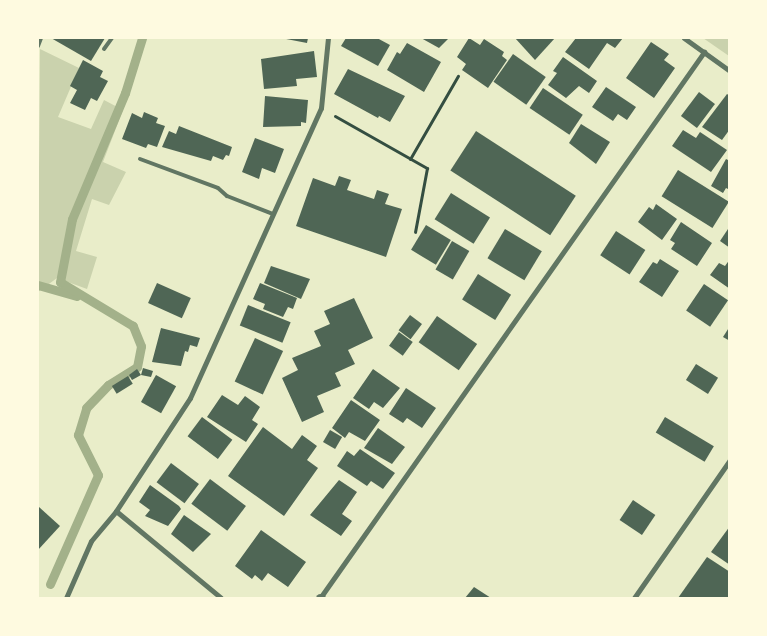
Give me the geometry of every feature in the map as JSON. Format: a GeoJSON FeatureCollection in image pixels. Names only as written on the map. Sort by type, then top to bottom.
{"type":"FeatureCollection","features":[{"type":"Feature","properties":{"kind":"street"},"geometry":{"type":"LineString","coordinates":[[66,598],[91,541],[116,511],[190,398],[321,108],[328,38]]}},
{"type":"Feature","properties":{"kind":"street"},"geometry":{"type":"LineString","coordinates":[[684,38],[730,71]]}},
{"type":"Feature","properties":{"kind":"street"},"geometry":{"type":"LineString","coordinates":[[320,598],[704,52]]}},
{"type":"Feature","properties":{"kind":"street"},"geometry":{"type":"LineString","coordinates":[[634,598],[730,460]]}},
{"type":"Feature","properties":{"kind":"street"},"geometry":{"type":"LineString","coordinates":[[116,511],[221,598]]}},
{"type":"Feature","properties":{"kind":"lane"},"geometry":{"type":"LineString","coordinates":[[38,46],[41,38]]}},
{"type":"Feature","properties":{"kind":"lane"},"geometry":{"type":"LineString","coordinates":[[104,49],[112,38]]}},
{"type":"Feature","properties":{"kind":"lane"},"geometry":{"type":"LineString","coordinates":[[140,159],[218,188],[227,196],[273,214]]}},
{"type":"Feature","properties":{"kind":"path"},"geometry":{"type":"LineString","coordinates":[[410,158],[458,76]]}},
{"type":"Feature","properties":{"kind":"path"},"geometry":{"type":"LineString","coordinates":[[321,108],[427,168],[415,232]]}},
{"type":"Feature","properties":{"kind":"green space"},"geometry":{"type":"Polygon","coordinates":[[[703,38],[729,38],[729,56],[703,38]]]}},
{"type":"Feature","properties":{"kind":"green space"},"geometry":{"type":"Polygon","coordinates":[[[40,49],[79,68],[58,117],[91,129],[104,100],[123,110],[103,162],[126,172],[109,205],[92,199],[76,251],[97,257],[87,289],[57,278],[38,292],[40,49]]]}},
{"type":"Feature","properties":{"kind":"building"},"geometry":{"type":"Polygon","coordinates":[[[51,38],[105,38],[91,61],[51,38]]]}},
{"type":"Feature","properties":{"kind":"building"},"geometry":{"type":"Polygon","coordinates":[[[281,38],[308,38],[307,43],[281,38]]]}},
{"type":"Feature","properties":{"kind":"building"},"geometry":{"type":"Polygon","coordinates":[[[346,38],[377,38],[390,45],[378,66],[341,46],[346,38]]]}},
{"type":"Feature","properties":{"kind":"building"},"geometry":{"type":"Polygon","coordinates":[[[421,38],[449,38],[439,48],[421,38]]]}},
{"type":"Feature","properties":{"kind":"building"},"geometry":{"type":"Polygon","coordinates":[[[469,38],[480,45],[484,39],[504,52],[502,56],[507,60],[488,88],[462,70],[466,64],[457,57],[469,38]]]}},
{"type":"Feature","properties":{"kind":"building"},"geometry":{"type":"Polygon","coordinates":[[[515,38],[555,38],[535,60],[515,38]]]}},
{"type":"Feature","properties":{"kind":"building"},"geometry":{"type":"Polygon","coordinates":[[[576,38],[623,38],[615,48],[607,43],[589,69],[565,52],[576,38]]]}},
{"type":"Feature","properties":{"kind":"building"},"geometry":{"type":"Polygon","coordinates":[[[651,42],[669,54],[664,60],[675,68],[654,98],[626,78],[651,42]]]}},
{"type":"Feature","properties":{"kind":"building"},"geometry":{"type":"Polygon","coordinates":[[[407,43],[441,62],[424,92],[387,70],[397,52],[400,54],[407,43]]]}},
{"type":"Feature","properties":{"kind":"building"},"geometry":{"type":"Polygon","coordinates":[[[314,51],[317,77],[296,79],[297,86],[264,89],[261,59],[314,51]]]}},
{"type":"Feature","properties":{"kind":"building"},"geometry":{"type":"Polygon","coordinates":[[[513,54],[546,77],[526,105],[493,82],[513,54]]]}},
{"type":"Feature","properties":{"kind":"building"},"geometry":{"type":"Polygon","coordinates":[[[563,57],[597,81],[589,93],[579,86],[566,98],[548,85],[557,73],[553,71],[563,57]]]}},
{"type":"Feature","properties":{"kind":"building"},"geometry":{"type":"Polygon","coordinates":[[[83,60],[103,71],[100,77],[108,81],[97,101],[91,98],[85,110],[70,103],[77,90],[70,86],[83,60]]]}},
{"type":"Feature","properties":{"kind":"building"},"geometry":{"type":"Polygon","coordinates":[[[348,69],[405,96],[390,122],[379,116],[378,118],[334,94],[348,69]]]}},
{"type":"Feature","properties":{"kind":"building"},"geometry":{"type":"Polygon","coordinates":[[[606,87],[636,107],[627,120],[618,114],[613,121],[592,107],[606,87]]]}},
{"type":"Feature","properties":{"kind":"building"},"geometry":{"type":"Polygon","coordinates":[[[543,88],[583,115],[569,135],[530,108],[543,88]]]}},
{"type":"Feature","properties":{"kind":"building"},"geometry":{"type":"Polygon","coordinates":[[[699,92],[715,104],[697,128],[681,116],[699,92]]]}},
{"type":"Feature","properties":{"kind":"building"},"geometry":{"type":"Polygon","coordinates":[[[727,94],[730,96],[730,129],[722,140],[702,127],[727,94]]]}},
{"type":"Feature","properties":{"kind":"building"},"geometry":{"type":"Polygon","coordinates":[[[265,96],[308,100],[306,123],[301,122],[301,126],[263,127],[265,96]]]}},
{"type":"Feature","properties":{"kind":"building"},"geometry":{"type":"Polygon","coordinates":[[[144,112],[158,118],[156,123],[165,126],[157,147],[148,144],[146,148],[122,139],[132,113],[142,118],[144,112]]]}},
{"type":"Feature","properties":{"kind":"building"},"geometry":{"type":"Polygon","coordinates":[[[581,124],[610,142],[596,164],[569,143],[581,124]]]}},
{"type":"Feature","properties":{"kind":"building"},"geometry":{"type":"Polygon","coordinates":[[[179,126],[232,147],[229,156],[226,155],[223,160],[213,156],[211,161],[162,147],[169,131],[176,134],[179,126]]]}},
{"type":"Feature","properties":{"kind":"building"},"geometry":{"type":"Polygon","coordinates":[[[683,130],[696,138],[700,132],[727,150],[711,172],[672,146],[683,130]]]}},
{"type":"Feature","properties":{"kind":"building"},"geometry":{"type":"Polygon","coordinates":[[[476,131],[576,196],[550,235],[450,170],[476,131]]]}},
{"type":"Feature","properties":{"kind":"building"},"geometry":{"type":"Polygon","coordinates":[[[255,138],[284,149],[275,173],[262,168],[259,179],[242,172],[255,138]]]}},
{"type":"Feature","properties":{"kind":"building"},"geometry":{"type":"Polygon","coordinates":[[[726,159],[730,161],[730,190],[726,188],[723,193],[711,186],[726,159]]]}},
{"type":"Feature","properties":{"kind":"building"},"geometry":{"type":"Polygon","coordinates":[[[678,170],[729,202],[712,228],[662,196],[678,170]]]}},
{"type":"Feature","properties":{"kind":"building"},"geometry":{"type":"Polygon","coordinates":[[[339,176],[351,180],[347,190],[374,199],[377,190],[389,194],[385,204],[402,209],[386,257],[296,226],[313,178],[335,186],[339,176]]]}},
{"type":"Feature","properties":{"kind":"building"},"geometry":{"type":"Polygon","coordinates":[[[451,193],[490,217],[474,244],[435,219],[451,193]]]}},
{"type":"Feature","properties":{"kind":"building"},"geometry":{"type":"Polygon","coordinates":[[[656,204],[677,219],[662,240],[638,222],[649,207],[653,210],[656,204]]]}},
{"type":"Feature","properties":{"kind":"building"},"geometry":{"type":"Polygon","coordinates":[[[681,222],[712,243],[697,266],[671,249],[675,243],[670,240],[681,222]]]}},
{"type":"Feature","properties":{"kind":"building"},"geometry":{"type":"Polygon","coordinates":[[[426,225],[451,240],[436,265],[411,250],[426,225]]]}},
{"type":"Feature","properties":{"kind":"building"},"geometry":{"type":"Polygon","coordinates":[[[730,226],[730,248],[720,241],[730,226]]]}},
{"type":"Feature","properties":{"kind":"building"},"geometry":{"type":"Polygon","coordinates":[[[505,229],[542,251],[524,280],[487,258],[505,229]]]}},
{"type":"Feature","properties":{"kind":"building"},"geometry":{"type":"Polygon","coordinates":[[[616,231],[645,250],[630,274],[600,255],[616,231]]]}},
{"type":"Feature","properties":{"kind":"building"},"geometry":{"type":"Polygon","coordinates":[[[452,241],[469,251],[453,280],[436,270],[452,241]]]}},
{"type":"Feature","properties":{"kind":"building"},"geometry":{"type":"Polygon","coordinates":[[[660,259],[679,271],[662,297],[639,282],[653,262],[657,264],[660,259]]]}},
{"type":"Feature","properties":{"kind":"building"},"geometry":{"type":"Polygon","coordinates":[[[730,259],[730,289],[710,275],[719,263],[725,266],[730,259]]]}},
{"type":"Feature","properties":{"kind":"building"},"geometry":{"type":"Polygon","coordinates":[[[271,266],[310,279],[301,299],[264,283],[271,266]]]}},
{"type":"Feature","properties":{"kind":"building"},"geometry":{"type":"Polygon","coordinates":[[[478,274],[511,295],[495,320],[462,299],[478,274]]]}},
{"type":"Feature","properties":{"kind":"building"},"geometry":{"type":"Polygon","coordinates":[[[157,283],[191,298],[182,318],[148,303],[157,283]]]}},
{"type":"Feature","properties":{"kind":"building"},"geometry":{"type":"Polygon","coordinates":[[[260,283],[297,298],[293,309],[288,307],[283,317],[263,309],[265,304],[253,299],[260,283]]]}},
{"type":"Feature","properties":{"kind":"building"},"geometry":{"type":"Polygon","coordinates":[[[704,284],[728,300],[710,327],[686,311],[704,284]]]}},
{"type":"Feature","properties":{"kind":"building"},"geometry":{"type":"Polygon","coordinates":[[[354,298],[373,338],[348,350],[355,364],[335,373],[341,386],[317,396],[324,412],[302,422],[282,378],[298,370],[292,358],[321,346],[314,331],[330,324],[324,311],[354,298]]]}},
{"type":"Feature","properties":{"kind":"building"},"geometry":{"type":"Polygon","coordinates":[[[248,305],[291,322],[282,343],[240,325],[248,305]]]}},
{"type":"Feature","properties":{"kind":"building"},"geometry":{"type":"Polygon","coordinates":[[[410,315],[422,324],[411,339],[399,330],[410,315]]]}},
{"type":"Feature","properties":{"kind":"building"},"geometry":{"type":"Polygon","coordinates":[[[437,316],[477,344],[459,370],[419,342],[437,316]]]}},
{"type":"Feature","properties":{"kind":"building"},"geometry":{"type":"Polygon","coordinates":[[[730,326],[730,341],[723,337],[730,326]]]}},
{"type":"Feature","properties":{"kind":"building"},"geometry":{"type":"Polygon","coordinates":[[[161,328],[200,338],[197,347],[190,345],[188,352],[185,351],[181,366],[152,362],[161,328]]]}},
{"type":"Feature","properties":{"kind":"building"},"geometry":{"type":"Polygon","coordinates":[[[399,332],[413,342],[403,356],[389,346],[399,332]]]}},
{"type":"Feature","properties":{"kind":"building"},"geometry":{"type":"Polygon","coordinates":[[[255,338],[283,351],[263,395],[235,382],[255,338]]]}},
{"type":"Feature","properties":{"kind":"building"},"geometry":{"type":"Polygon","coordinates":[[[696,364],[718,378],[708,394],[686,380],[696,364]]]}},
{"type":"Feature","properties":{"kind":"building"},"geometry":{"type":"Polygon","coordinates":[[[143,368],[153,371],[151,377],[141,375],[143,368]]]}},
{"type":"Feature","properties":{"kind":"building"},"geometry":{"type":"Polygon","coordinates":[[[137,369],[141,375],[132,380],[129,375],[137,369]]]}},
{"type":"Feature","properties":{"kind":"building"},"geometry":{"type":"Polygon","coordinates":[[[373,369],[400,388],[383,408],[374,402],[369,409],[353,398],[373,369]]]}},
{"type":"Feature","properties":{"kind":"building"},"geometry":{"type":"Polygon","coordinates":[[[156,375],[176,386],[161,413],[141,402],[156,375]]]}},
{"type":"Feature","properties":{"kind":"building"},"geometry":{"type":"Polygon","coordinates":[[[128,376],[133,384],[117,394],[112,386],[128,376]]]}},
{"type":"Feature","properties":{"kind":"building"},"geometry":{"type":"Polygon","coordinates":[[[406,388],[436,408],[422,428],[407,418],[403,423],[389,414],[406,388]]]}},
{"type":"Feature","properties":{"kind":"building"},"geometry":{"type":"Polygon","coordinates":[[[222,395],[238,405],[245,396],[260,407],[252,420],[258,424],[246,442],[207,417],[222,395]]]}},
{"type":"Feature","properties":{"kind":"building"},"geometry":{"type":"Polygon","coordinates":[[[351,400],[380,420],[365,441],[349,432],[345,438],[332,428],[351,400]]]}},
{"type":"Feature","properties":{"kind":"building"},"geometry":{"type":"Polygon","coordinates":[[[202,417],[232,440],[218,459],[188,436],[202,417]]]}},
{"type":"Feature","properties":{"kind":"building"},"geometry":{"type":"Polygon","coordinates":[[[665,417],[714,446],[705,462],[656,432],[665,417]]]}},
{"type":"Feature","properties":{"kind":"building"},"geometry":{"type":"Polygon","coordinates":[[[263,427],[292,449],[302,435],[317,446],[307,460],[318,468],[284,516],[228,476],[263,427]]]}},
{"type":"Feature","properties":{"kind":"building"},"geometry":{"type":"Polygon","coordinates":[[[378,428],[405,447],[392,464],[364,448],[378,428]]]}},
{"type":"Feature","properties":{"kind":"building"},"geometry":{"type":"Polygon","coordinates":[[[330,430],[342,437],[335,449],[323,442],[330,430]]]}},
{"type":"Feature","properties":{"kind":"building"},"geometry":{"type":"Polygon","coordinates":[[[360,449],[395,473],[383,489],[371,481],[367,486],[337,466],[347,451],[354,456],[360,449]]]}},
{"type":"Feature","properties":{"kind":"building"},"geometry":{"type":"Polygon","coordinates":[[[171,463],[199,484],[185,503],[157,482],[171,463]]]}},
{"type":"Feature","properties":{"kind":"building"},"geometry":{"type":"Polygon","coordinates":[[[210,479],[246,506],[227,531],[191,504],[210,479]]]}},
{"type":"Feature","properties":{"kind":"building"},"geometry":{"type":"Polygon","coordinates":[[[339,480],[357,492],[342,514],[352,521],[341,536],[310,515],[339,480]]]}},
{"type":"Feature","properties":{"kind":"building"},"geometry":{"type":"Polygon","coordinates":[[[150,485],[181,509],[168,526],[145,516],[150,510],[139,502],[150,485]]]}},
{"type":"Feature","properties":{"kind":"building"},"geometry":{"type":"Polygon","coordinates":[[[633,500],[655,515],[642,535],[620,520],[633,500]]]}},
{"type":"Feature","properties":{"kind":"building"},"geometry":{"type":"Polygon","coordinates":[[[39,507],[60,526],[38,550],[38,509],[39,507]]]}},
{"type":"Feature","properties":{"kind":"building"},"geometry":{"type":"Polygon","coordinates":[[[184,515],[211,534],[193,552],[171,534],[184,515]]]}},
{"type":"Feature","properties":{"kind":"building"},"geometry":{"type":"Polygon","coordinates":[[[730,526],[730,565],[711,552],[730,526]]]}},
{"type":"Feature","properties":{"kind":"building"},"geometry":{"type":"Polygon","coordinates":[[[261,530],[306,562],[288,587],[268,573],[262,581],[255,575],[252,579],[235,566],[261,530]]]}},
{"type":"Feature","properties":{"kind":"building"},"geometry":{"type":"Polygon","coordinates":[[[707,557],[730,572],[730,598],[678,598],[707,557]]]}},
{"type":"Feature","properties":{"kind":"building"},"geometry":{"type":"Polygon","coordinates":[[[474,587],[491,598],[465,598],[474,587]]]}},
{"type":"Feature","properties":{"kind":"waterway"},"geometry":{"type":"LineString","coordinates":[[50,584],[98,475],[78,435],[86,408],[108,385],[137,367],[141,346],[133,326],[60,282],[72,219],[125,93],[142,38]]}},
{"type":"Feature","properties":{"kind":"waterway"},"geometry":{"type":"LineString","coordinates":[[38,285],[76,296]]}}]}
